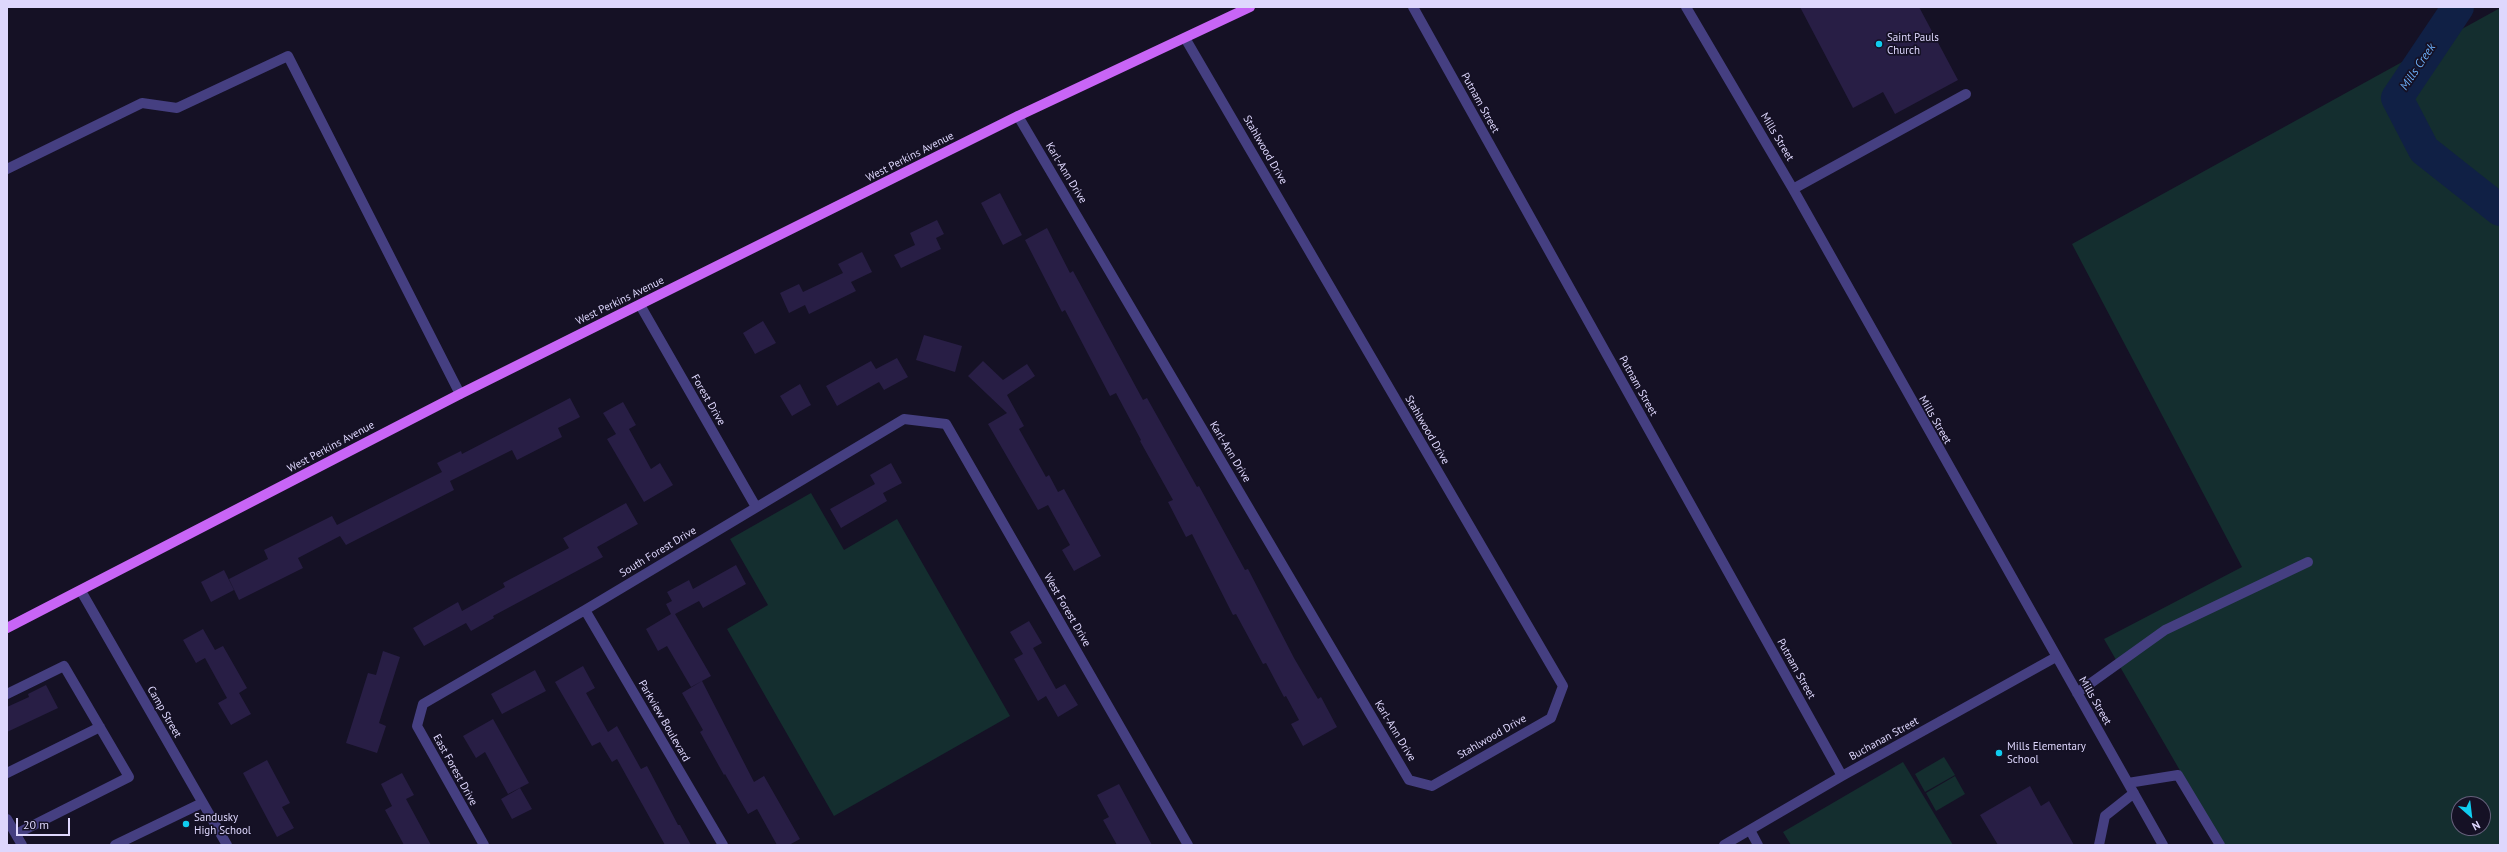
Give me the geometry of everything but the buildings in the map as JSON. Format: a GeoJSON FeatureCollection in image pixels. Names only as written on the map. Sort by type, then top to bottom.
{"type":"FeatureCollection","features":[{"type":"Feature","properties":{"kind":"main road","name":"West Perkins Avenue"},"geometry":{"type":"LineString","coordinates":[[7,628],[460,394],[640,306],[1018,116],[1250,7]]}},
{"type":"Feature","properties":{"kind":"street","name":"Putnam Street"},"geometry":{"type":"LineString","coordinates":[[1413,7],[1842,776]]}},
{"type":"Feature","properties":{"kind":"street","name":"Mills Street"},"geometry":{"type":"LineString","coordinates":[[1686,7],[1793,189],[2163,845]]}},
{"type":"Feature","properties":{"kind":"street","name":"Stahlwood Drive"},"geometry":{"type":"LineString","coordinates":[[1186,38],[1563,686],[1551,718],[1432,786]]}},
{"type":"Feature","properties":{"kind":"street"},"geometry":{"type":"LineString","coordinates":[[7,169],[142,103],[177,108],[288,56],[460,394]]}},
{"type":"Feature","properties":{"kind":"street"},"geometry":{"type":"LineString","coordinates":[[1793,189],[1966,94]]}},
{"type":"Feature","properties":{"kind":"street","name":"Karl-Ann Drive"},"geometry":{"type":"LineString","coordinates":[[1018,116],[1409,780],[1432,786]]}},
{"type":"Feature","properties":{"kind":"street","name":"Forest Drive"},"geometry":{"type":"LineString","coordinates":[[640,306],[756,507]]}},
{"type":"Feature","properties":{"kind":"street","name":"South Forest Drive"},"geometry":{"type":"LineString","coordinates":[[423,704],[585,610],[904,419]]}},
{"type":"Feature","properties":{"kind":"street","name":"West Forest Drive"},"geometry":{"type":"LineString","coordinates":[[904,419],[946,424],[1188,845]]}},
{"type":"Feature","properties":{"kind":"street"},"geometry":{"type":"LineString","coordinates":[[2077,693],[2165,630],[2308,562]]}},
{"type":"Feature","properties":{"kind":"street","name":"Camp Street"},"geometry":{"type":"LineString","coordinates":[[81,591],[227,845]]}},
{"type":"Feature","properties":{"kind":"street","name":"Parkview Boulevard"},"geometry":{"type":"LineString","coordinates":[[585,610],[723,845]]}},
{"type":"Feature","properties":{"kind":"street","name":"Buchanan Street"},"geometry":{"type":"LineString","coordinates":[[1724,845],[1842,776],[2056,657]]}},
{"type":"Feature","properties":{"kind":"street"},"geometry":{"type":"LineString","coordinates":[[7,694],[64,666],[129,777],[16,834]]}},
{"type":"Feature","properties":{"kind":"street","name":"East Forest Drive"},"geometry":{"type":"LineString","coordinates":[[423,704],[417,726],[484,845]]}},
{"type":"Feature","properties":{"kind":"street"},"geometry":{"type":"LineString","coordinates":[[7,774],[100,727]]}},
{"type":"Feature","properties":{"kind":"street"},"geometry":{"type":"LineString","coordinates":[[2128,784],[2178,775],[2220,845]]}},
{"type":"Feature","properties":{"kind":"street"},"geometry":{"type":"LineString","coordinates":[[2099,845],[2104,816],[2134,793]]}},
{"type":"Feature","properties":{"kind":"street"},"geometry":{"type":"LineString","coordinates":[[115,845],[202,803]]}},
{"type":"Feature","properties":{"kind":"street"},"geometry":{"type":"LineString","coordinates":[[7,819],[22,845]]}},
{"type":"Feature","properties":{"kind":"street"},"geometry":{"type":"LineString","coordinates":[[1750,830],[1758,845]]}},
{"type":"Feature","properties":{"kind":"green space"},"geometry":{"type":"Polygon","coordinates":[[[2500,8],[2500,845],[2223,845],[2104,639],[2242,567],[2072,244],[2500,8]]]}},
{"type":"Feature","properties":{"kind":"green space"},"geometry":{"type":"Polygon","coordinates":[[[811,493],[844,550],[897,519],[1010,716],[834,816],[727,629],[768,605],[730,539],[811,493]]]}},
{"type":"Feature","properties":{"kind":"green space"},"geometry":{"type":"Polygon","coordinates":[[[1944,757],[1955,775],[1925,792],[1915,774],[1944,757]]]}},
{"type":"Feature","properties":{"kind":"green space"},"geometry":{"type":"Polygon","coordinates":[[[1903,762],[1953,845],[1791,845],[1783,832],[1903,762]]]}},
{"type":"Feature","properties":{"kind":"green space"},"geometry":{"type":"Polygon","coordinates":[[[1955,776],[1965,794],[1936,811],[1926,793],[1955,776]]]}},
{"type":"Feature","properties":{"kind":"waterway","name":"Mills Creek"},"geometry":{"type":"LineString","coordinates":[[2458,7],[2397,98],[2424,150],[2500,210]]}},
{"type":"Feature","properties":{"kind":"place","name":"Saint Pauls Church"},"geometry":{"type":"Point","coordinates":[1879,44]}},
{"type":"Feature","properties":{"kind":"place","name":"Mills Elementary School"},"geometry":{"type":"Point","coordinates":[1999,753]}},
{"type":"Feature","properties":{"kind":"place","name":"Sandusky High School"},"geometry":{"type":"Point","coordinates":[186,824]}}]}
